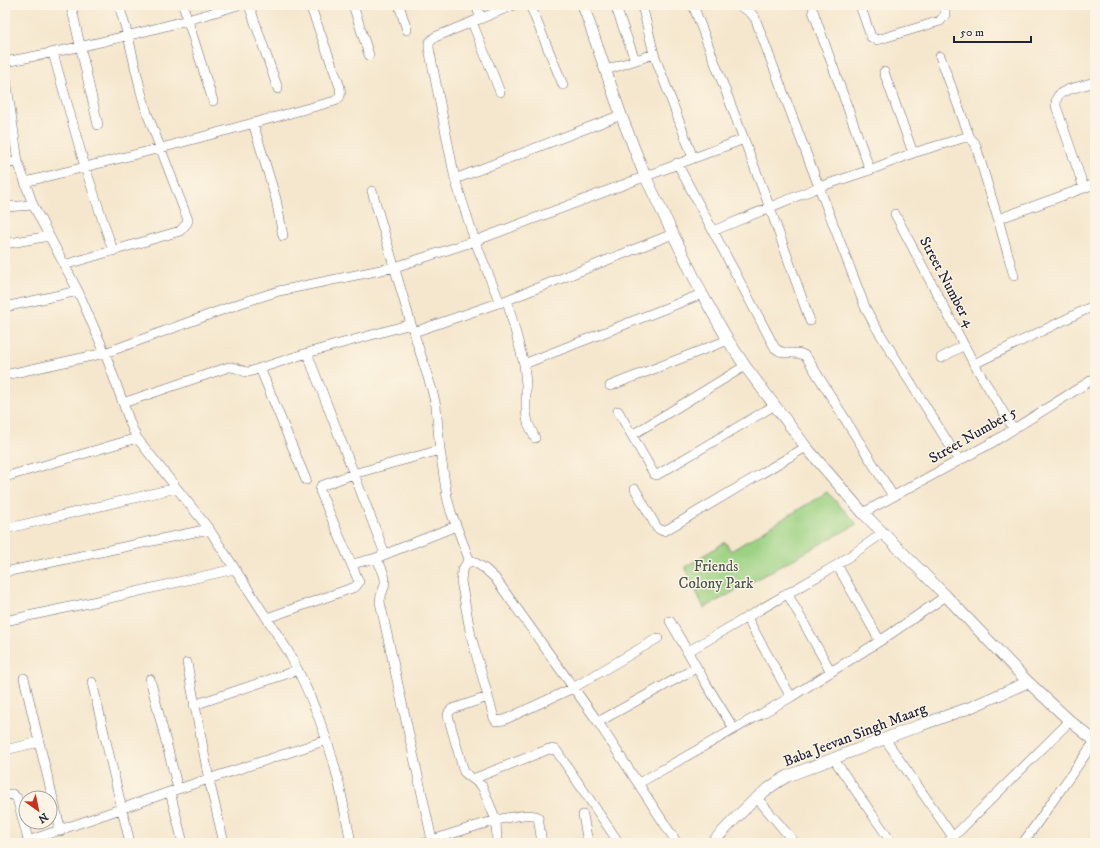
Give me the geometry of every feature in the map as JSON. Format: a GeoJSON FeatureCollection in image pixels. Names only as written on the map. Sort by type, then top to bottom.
{"type":"FeatureCollection","features":[{"type":"Feature","properties":{"kind":"street"},"geometry":{"type":"LineString","coordinates":[[71,5],[98,125]]}},
{"type":"Feature","properties":{"kind":"street"},"geometry":{"type":"LineString","coordinates":[[64,266],[180,231],[188,220],[141,92],[119,5]]}},
{"type":"Feature","properties":{"kind":"street"},"geometry":{"type":"LineString","coordinates":[[183,5],[213,101]]}},
{"type":"Feature","properties":{"kind":"street"},"geometry":{"type":"LineString","coordinates":[[5,62],[128,36],[188,21],[238,5]]}},
{"type":"Feature","properties":{"kind":"street"},"geometry":{"type":"LineString","coordinates":[[249,5],[278,89]]}},
{"type":"Feature","properties":{"kind":"street"},"geometry":{"type":"LineString","coordinates":[[24,182],[336,102],[340,97],[340,87],[310,5]]}},
{"type":"Feature","properties":{"kind":"street"},"geometry":{"type":"LineString","coordinates":[[353,5],[369,55]]}},
{"type":"Feature","properties":{"kind":"street"},"geometry":{"type":"LineString","coordinates":[[399,5],[407,30]]}},
{"type":"Feature","properties":{"kind":"street"},"geometry":{"type":"LineString","coordinates":[[476,5],[477,20],[500,92]]}},
{"type":"Feature","properties":{"kind":"street"},"geometry":{"type":"LineString","coordinates":[[514,5],[435,37],[429,44],[431,61],[455,179],[475,241],[503,302],[524,364],[526,410],[528,423],[535,438]]}},
{"type":"Feature","properties":{"kind":"street"},"geometry":{"type":"LineString","coordinates":[[530,5],[563,85]]}},
{"type":"Feature","properties":{"kind":"street"},"geometry":{"type":"LineString","coordinates":[[583,5],[621,115],[645,176],[702,294],[728,340],[745,366],[806,447],[863,513],[946,596],[1028,682],[1070,721],[1095,741],[1023,843]]}},
{"type":"Feature","properties":{"kind":"street"},"geometry":{"type":"LineString","coordinates":[[615,5],[635,60]]}},
{"type":"Feature","properties":{"kind":"street"},"geometry":{"type":"LineString","coordinates":[[642,5],[654,54],[693,158]]}},
{"type":"Feature","properties":{"kind":"street"},"geometry":{"type":"LineString","coordinates":[[694,5],[770,208],[810,321]]}},
{"type":"Feature","properties":{"kind":"street"},"geometry":{"type":"LineString","coordinates":[[738,5],[750,12],[755,18],[818,187],[868,313],[959,460]]}},
{"type":"Feature","properties":{"kind":"street"},"geometry":{"type":"LineString","coordinates":[[860,5],[871,37],[877,40],[940,21],[945,15],[945,5]]}},
{"type":"Feature","properties":{"kind":"street"},"geometry":{"type":"LineString","coordinates":[[813,12],[870,170]]}},
{"type":"Feature","properties":{"kind":"street"},"geometry":{"type":"LineString","coordinates":[[53,53],[85,167],[113,251]]}},
{"type":"Feature","properties":{"kind":"street"},"geometry":{"type":"LineString","coordinates":[[606,70],[654,54]]}},
{"type":"Feature","properties":{"kind":"street"},"geometry":{"type":"LineString","coordinates":[[940,56],[970,138],[975,144],[1014,276]]}},
{"type":"Feature","properties":{"kind":"street"},"geometry":{"type":"LineString","coordinates":[[5,72],[8,114],[18,162],[24,182],[33,205],[78,291],[105,353],[137,438],[209,529],[288,651],[298,670],[327,740],[351,843]]}},
{"type":"Feature","properties":{"kind":"street"},"geometry":{"type":"LineString","coordinates":[[884,72],[913,153]]}},
{"type":"Feature","properties":{"kind":"street"},"geometry":{"type":"LineString","coordinates":[[1084,188],[1056,106],[1056,100],[1058,95],[1063,92],[1095,82]]}},
{"type":"Feature","properties":{"kind":"street"},"geometry":{"type":"LineString","coordinates":[[455,179],[621,115]]}},
{"type":"Feature","properties":{"kind":"street"},"geometry":{"type":"LineString","coordinates":[[253,123],[276,200],[283,236]]}},
{"type":"Feature","properties":{"kind":"street"},"geometry":{"type":"LineString","coordinates":[[713,231],[818,187],[870,170],[913,153],[964,138],[970,138]]}},
{"type":"Feature","properties":{"kind":"street"},"geometry":{"type":"LineString","coordinates":[[5,374],[105,353],[240,303],[279,291],[395,267],[475,241],[677,163],[744,139]]}},
{"type":"Feature","properties":{"kind":"street"},"geometry":{"type":"LineString","coordinates":[[5,163],[18,162]]}},
{"type":"Feature","properties":{"kind":"street"},"geometry":{"type":"LineString","coordinates":[[677,163],[775,348],[779,352],[801,354],[807,358],[894,496]]}},
{"type":"Feature","properties":{"kind":"street"},"geometry":{"type":"LineString","coordinates":[[998,219],[1095,184]]}},
{"type":"Feature","properties":{"kind":"street"},"geometry":{"type":"LineString","coordinates":[[372,191],[436,406],[440,450],[447,497],[456,526],[469,559],[484,568],[495,578],[598,722],[639,783],[673,842]]}},
{"type":"Feature","properties":{"kind":"street"},"geometry":{"type":"LineString","coordinates":[[5,207],[33,205]]}},
{"type":"Feature","properties":{"kind":"street","name":"Street Number 4"},"geometry":{"type":"LineString","coordinates":[[895,214],[974,364],[1013,428]]}},
{"type":"Feature","properties":{"kind":"street"},"geometry":{"type":"LineString","coordinates":[[123,403],[229,367],[235,367],[247,372],[307,353],[412,328],[503,302],[673,234]]}},
{"type":"Feature","properties":{"kind":"street"},"geometry":{"type":"LineString","coordinates":[[5,244],[49,236]]}},
{"type":"Feature","properties":{"kind":"street"},"geometry":{"type":"LineString","coordinates":[[5,307],[78,291]]}},
{"type":"Feature","properties":{"kind":"street"},"geometry":{"type":"LineString","coordinates":[[524,364],[702,294]]}},
{"type":"Feature","properties":{"kind":"street"},"geometry":{"type":"LineString","coordinates":[[974,364],[1095,305]]}},
{"type":"Feature","properties":{"kind":"street"},"geometry":{"type":"LineString","coordinates":[[610,386],[728,340]]}},
{"type":"Feature","properties":{"kind":"street"},"geometry":{"type":"LineString","coordinates":[[941,358],[964,344]]}},
{"type":"Feature","properties":{"kind":"street"},"geometry":{"type":"LineString","coordinates":[[307,353],[353,474],[380,556],[386,582],[381,593],[380,602],[428,842],[496,820],[535,814],[538,816],[540,821],[542,843]]}},
{"type":"Feature","properties":{"kind":"street"},"geometry":{"type":"LineString","coordinates":[[632,436],[745,366]]}},
{"type":"Feature","properties":{"kind":"street"},"geometry":{"type":"LineString","coordinates":[[260,368],[306,480]]}},
{"type":"Feature","properties":{"kind":"street","name":"Street Number 5"},"geometry":{"type":"LineString","coordinates":[[863,513],[993,442],[1013,428],[1095,378]]}},
{"type":"Feature","properties":{"kind":"street"},"geometry":{"type":"LineString","coordinates":[[618,411],[654,474],[657,475],[775,405]]}},
{"type":"Feature","properties":{"kind":"street"},"geometry":{"type":"LineString","coordinates":[[5,477],[137,438]]}},
{"type":"Feature","properties":{"kind":"street"},"geometry":{"type":"LineString","coordinates":[[635,489],[657,528],[663,530],[668,529],[806,447]]}},
{"type":"Feature","properties":{"kind":"street"},"geometry":{"type":"LineString","coordinates":[[267,618],[357,585],[358,579],[320,491],[323,484],[353,474],[440,450]]}},
{"type":"Feature","properties":{"kind":"street"},"geometry":{"type":"LineString","coordinates":[[5,529],[176,488]]}},
{"type":"Feature","properties":{"kind":"street"},"geometry":{"type":"LineString","coordinates":[[352,564],[380,556],[456,526]]}},
{"type":"Feature","properties":{"kind":"street"},"geometry":{"type":"LineString","coordinates":[[5,572],[209,529]]}},
{"type":"Feature","properties":{"kind":"street"},"geometry":{"type":"LineString","coordinates":[[687,652],[837,565],[883,533]]}},
{"type":"Feature","properties":{"kind":"street"},"geometry":{"type":"LineString","coordinates":[[469,559],[462,571],[461,581],[471,636],[496,721],[500,722],[573,688],[658,638]]}},
{"type":"Feature","properties":{"kind":"street"},"geometry":{"type":"LineString","coordinates":[[837,565],[880,641]]}},
{"type":"Feature","properties":{"kind":"street"},"geometry":{"type":"LineString","coordinates":[[5,621],[84,604],[234,568]]}},
{"type":"Feature","properties":{"kind":"street"},"geometry":{"type":"LineString","coordinates":[[787,593],[831,672]]}},
{"type":"Feature","properties":{"kind":"street"},"geometry":{"type":"LineString","coordinates":[[639,783],[831,672],[946,596]]}},
{"type":"Feature","properties":{"kind":"street"},"geometry":{"type":"LineString","coordinates":[[746,618],[791,696]]}},
{"type":"Feature","properties":{"kind":"street"},"geometry":{"type":"LineString","coordinates":[[670,621],[696,668],[734,729]]}},
{"type":"Feature","properties":{"kind":"street"},"geometry":{"type":"LineString","coordinates":[[187,663],[209,780],[224,843]]}},
{"type":"Feature","properties":{"kind":"street"},"geometry":{"type":"LineString","coordinates":[[598,722],[696,668]]}},
{"type":"Feature","properties":{"kind":"street"},"geometry":{"type":"LineString","coordinates":[[194,706],[298,670]]}},
{"type":"Feature","properties":{"kind":"street"},"geometry":{"type":"LineString","coordinates":[[24,678],[61,831]]}},
{"type":"Feature","properties":{"kind":"street"},"geometry":{"type":"LineString","coordinates":[[150,679],[174,790],[183,843]]}},
{"type":"Feature","properties":{"kind":"street"},"geometry":{"type":"LineString","coordinates":[[92,682],[130,843]]}},
{"type":"Feature","properties":{"kind":"street","name":"Baba Jeevan Singh Maarg"},"geometry":{"type":"LineString","coordinates":[[712,843],[774,783],[833,758],[969,708],[1028,682]]}},
{"type":"Feature","properties":{"kind":"street"},"geometry":{"type":"LineString","coordinates":[[488,697],[455,707],[448,712],[448,716],[464,772],[479,782],[482,786],[496,820],[497,843]]}},
{"type":"Feature","properties":{"kind":"street"},"geometry":{"type":"LineString","coordinates":[[885,739],[950,840],[1070,721]]}},
{"type":"Feature","properties":{"kind":"street"},"geometry":{"type":"LineString","coordinates":[[5,795],[12,794],[17,798],[29,842],[174,790],[209,780],[327,740]]}},
{"type":"Feature","properties":{"kind":"street"},"geometry":{"type":"LineString","coordinates":[[5,750],[39,742]]}},
{"type":"Feature","properties":{"kind":"street"},"geometry":{"type":"LineString","coordinates":[[473,779],[549,749],[556,750],[619,843]]}},
{"type":"Feature","properties":{"kind":"street"},"geometry":{"type":"LineString","coordinates":[[833,758],[892,843]]}},
{"type":"Feature","properties":{"kind":"street"},"geometry":{"type":"LineString","coordinates":[[757,798],[794,843]]}},
{"type":"Feature","properties":{"kind":"street"},"geometry":{"type":"LineString","coordinates":[[582,815],[588,843]]}},
{"type":"Feature","properties":{"kind":"green space","name":"Friends Colony Park"},"geometry":{"type":"Polygon","coordinates":[[[827,492],[857,524],[704,608],[685,567],[725,542],[731,551],[827,492]]]}}]}
